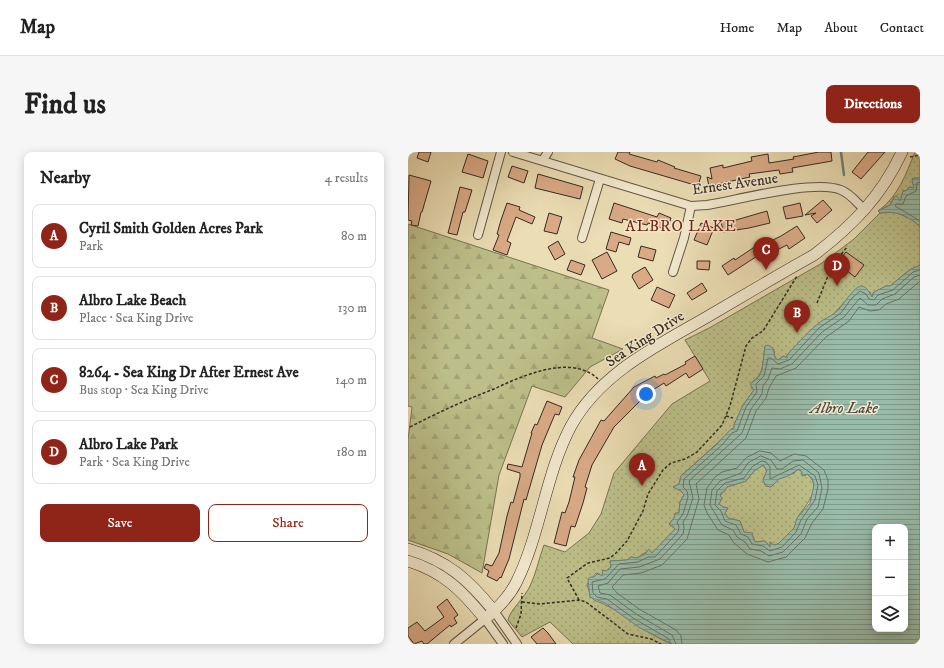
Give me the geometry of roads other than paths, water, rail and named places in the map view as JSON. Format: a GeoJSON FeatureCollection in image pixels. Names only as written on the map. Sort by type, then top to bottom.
{"type":"FeatureCollection","features":[{"type":"Feature","properties":{"kind":"street"},"geometry":{"type":"LineString","coordinates":[[478,235],[501,152]]}},
{"type":"Feature","properties":{"kind":"street","name":"Ernest Avenue"},"geometry":{"type":"LineString","coordinates":[[513,152],[691,206],[707,205],[805,187],[824,186],[835,188],[849,194],[864,210]]}},
{"type":"Feature","properties":{"kind":"street"},"geometry":{"type":"LineString","coordinates":[[543,160],[548,152]]}},
{"type":"Feature","properties":{"kind":"street","name":"Sea King Drive"},"geometry":{"type":"LineString","coordinates":[[485,619],[501,605],[516,584],[525,562],[561,445],[572,424],[604,384],[641,356],[814,255],[853,224],[905,155]]}},
{"type":"Feature","properties":{"kind":"street"},"geometry":{"type":"LineString","coordinates":[[582,238],[600,179]]}},
{"type":"Feature","properties":{"kind":"street"},"geometry":{"type":"LineString","coordinates":[[673,272],[684,238],[691,206]]}},
{"type":"Feature","properties":{"kind":"street"},"geometry":{"type":"LineString","coordinates":[[408,549],[434,558],[467,580],[494,612],[517,644]]}},
{"type":"Feature","properties":{"kind":"street"},"geometry":{"type":"LineString","coordinates":[[408,561],[444,577],[456,586],[485,619],[503,644]]}},
{"type":"Feature","properties":{"kind":"street"},"geometry":{"type":"LineString","coordinates":[[454,644],[485,619]]}},
{"type":"Feature","properties":{"kind":"water"},"geometry":{"type":"Polygon","coordinates":[[[913,178],[920,178],[920,227],[902,215],[891,212],[880,213],[878,211],[890,205],[895,196],[897,196],[900,201],[903,191],[906,191],[909,187],[914,188],[912,181],[913,178]]]}},
{"type":"Feature","properties":{"kind":"water","name":"Albro Lake"},"geometry":{"type":"Polygon","coordinates":[[[920,265],[920,644],[672,644],[640,628],[605,603],[590,597],[588,579],[594,577],[598,573],[602,576],[603,570],[606,571],[611,567],[610,561],[627,560],[631,557],[637,558],[645,554],[649,549],[652,553],[675,529],[670,523],[674,518],[675,513],[679,513],[680,502],[684,495],[681,491],[673,487],[679,484],[681,476],[715,446],[731,429],[734,428],[743,405],[754,390],[750,384],[758,378],[762,370],[765,346],[768,345],[773,348],[775,358],[778,360],[784,356],[787,358],[787,355],[804,336],[823,320],[836,312],[856,289],[862,286],[864,287],[868,290],[872,297],[874,292],[886,286],[890,286],[911,269],[920,265]],[[763,465],[754,471],[746,481],[727,487],[725,491],[721,493],[720,496],[722,498],[719,504],[728,508],[725,513],[728,518],[740,521],[744,532],[753,533],[752,535],[755,542],[765,541],[770,547],[770,542],[774,545],[778,544],[794,528],[797,518],[810,503],[814,485],[812,478],[807,474],[802,476],[802,472],[799,469],[788,476],[779,479],[771,487],[766,486],[763,480],[767,470],[763,465]]]}},
{"type":"Feature","properties":{"kind":"waterway"},"geometry":{"type":"LineString","coordinates":[[841,152],[844,175]]}},
{"type":"Feature","properties":{"kind":"place","name":"8264 - Sea King Dr After Ernest Ave"},"geometry":{"type":"Point","coordinates":[766,270]}},
{"type":"Feature","properties":{"kind":"place","name":"Albro Lake Park"},"geometry":{"type":"Point","coordinates":[837,286]}},
{"type":"Feature","properties":{"kind":"place","name":"Albro Lake Beach"},"geometry":{"type":"Point","coordinates":[797,333]}},
{"type":"Feature","properties":{"kind":"place","name":"Cyril Smith Golden Acres Park"},"geometry":{"type":"Point","coordinates":[642,486]}},
{"type":"Feature","properties":{"kind":"district","name":"ALBRO LAKE"},"geometry":{"type":"Point","coordinates":[681,226]}}]}
